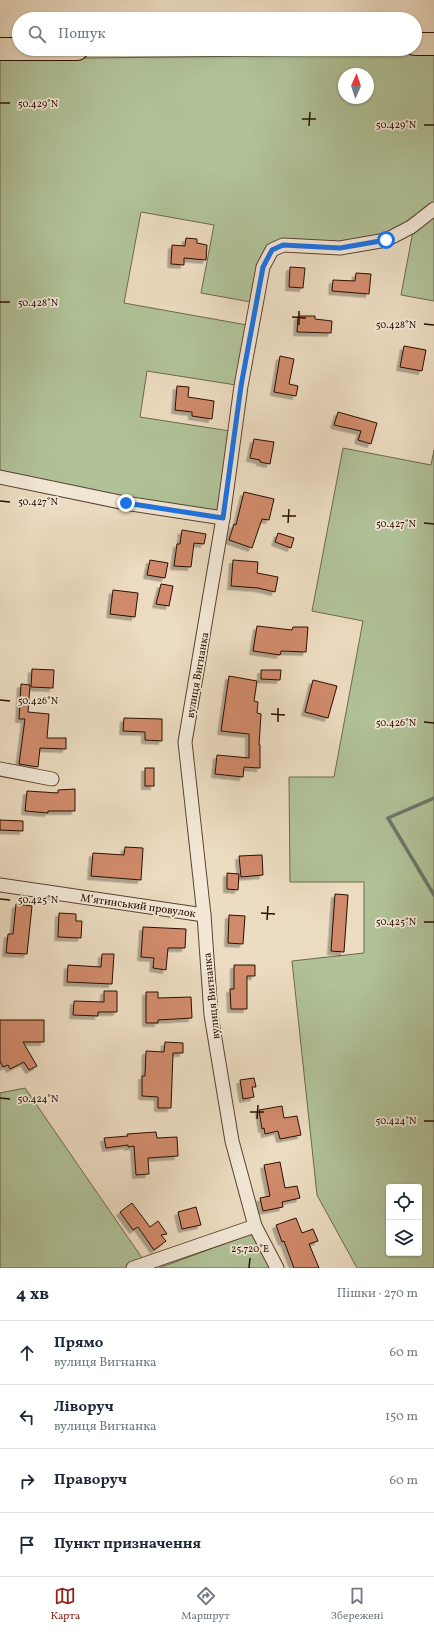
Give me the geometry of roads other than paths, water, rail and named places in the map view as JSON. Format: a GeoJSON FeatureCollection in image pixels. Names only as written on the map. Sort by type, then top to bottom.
{"type":"FeatureCollection","features":[{"type":"Feature","properties":{"kind":"highway"},"geometry":{"type":"LineString","coordinates":[[422,44],[434,44]]}},
{"type":"Feature","properties":{"kind":"highway"},"geometry":{"type":"LineString","coordinates":[[0,49],[12,49]]}},
{"type":"Feature","properties":{"kind":"street","name":"вулиця Вигнанка"},"geometry":{"type":"LineString","coordinates":[[276,1268],[254,1226],[232,1142],[212,1022],[204,915],[185,742],[223,518],[241,386],[263,267],[272,250],[283,245],[340,248],[386,240],[411,227],[434,209]]}},
{"type":"Feature","properties":{"kind":"street"},"geometry":{"type":"LineString","coordinates":[[0,477],[126,503],[223,518]]}},
{"type":"Feature","properties":{"kind":"street"},"geometry":{"type":"LineString","coordinates":[[0,769],[52,779]]}},
{"type":"Feature","properties":{"kind":"street","name":"Мʼятинський провулок"},"geometry":{"type":"LineString","coordinates":[[0,885],[204,915]]}},
{"type":"Feature","properties":{"kind":"street"},"geometry":{"type":"LineString","coordinates":[[133,1268],[254,1226]]}},
{"type":"Feature","properties":{"kind":"waterway"},"geometry":{"type":"LineString","coordinates":[[434,798],[388,818],[434,895]]}}]}
